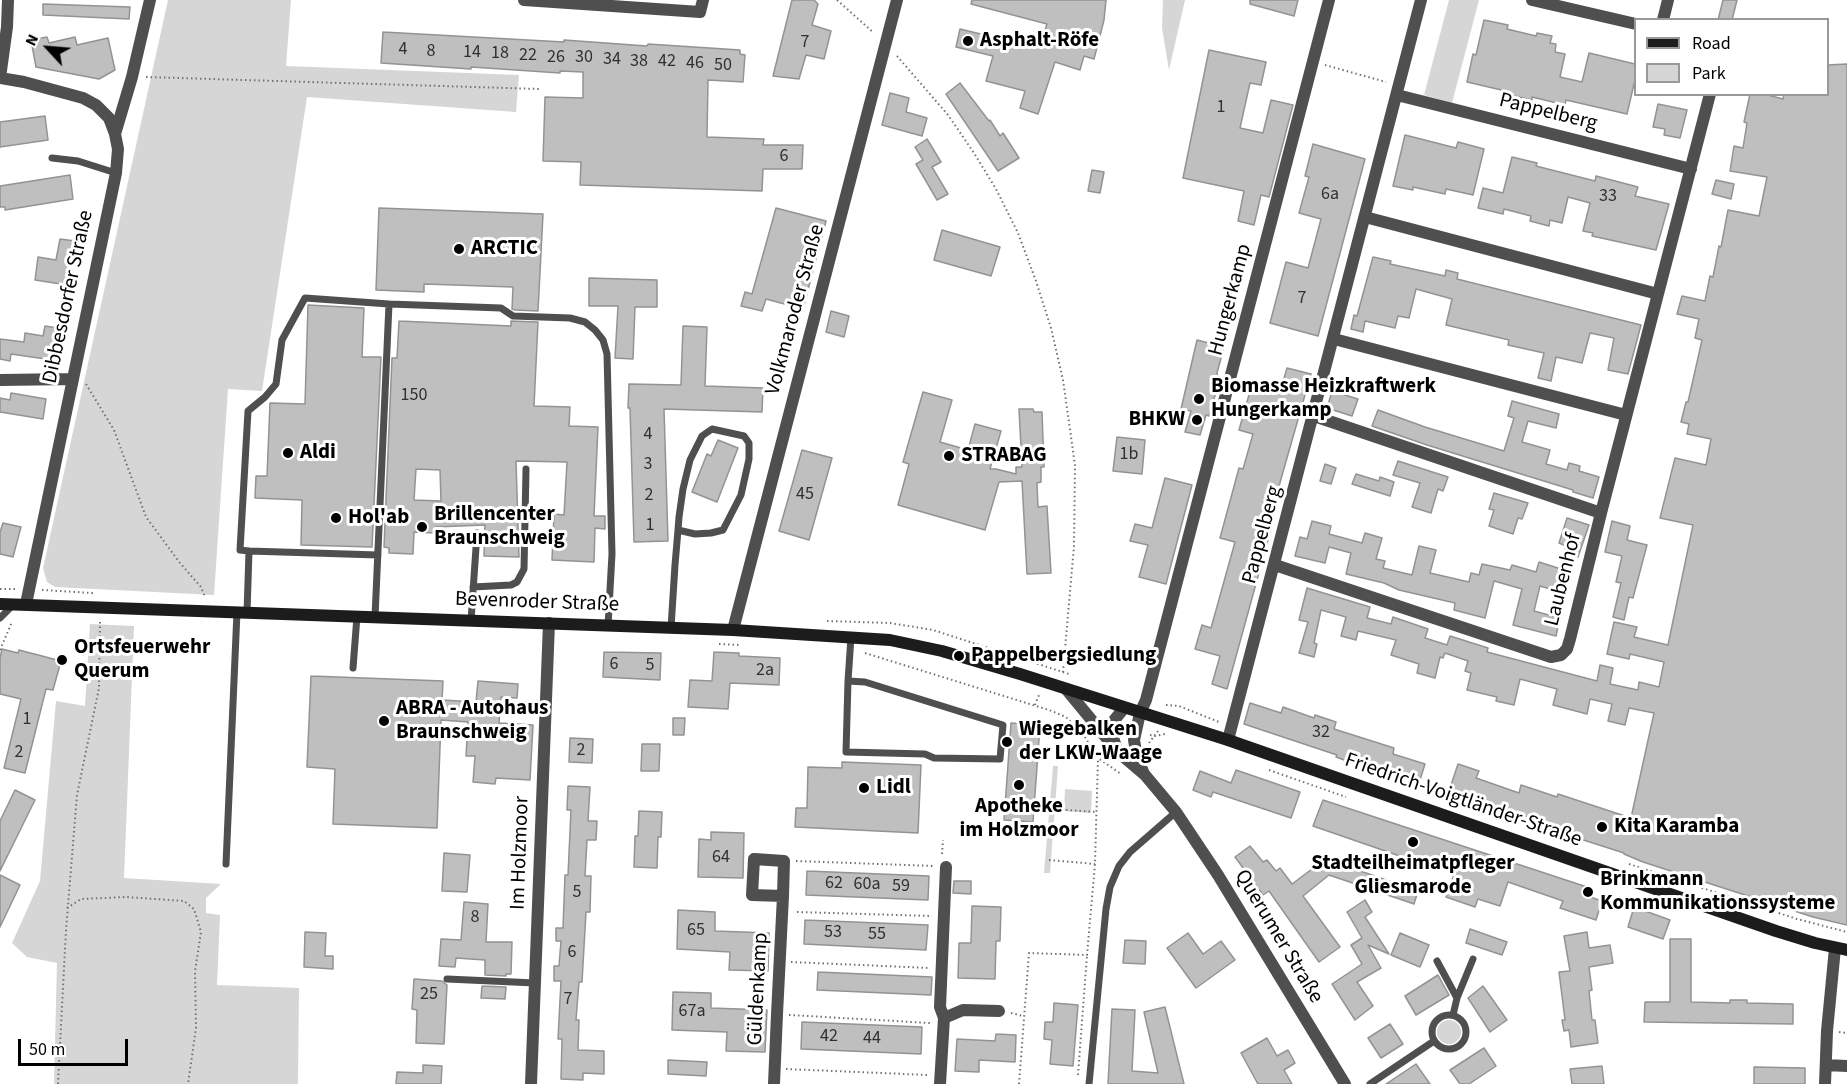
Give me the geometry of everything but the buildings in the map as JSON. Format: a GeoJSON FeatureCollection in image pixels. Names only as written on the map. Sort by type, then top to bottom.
{"type":"FeatureCollection","features":[{"type":"Feature","properties":{"kind":"main road","name":"Bevenroder Straße"},"geometry":{"type":"LineString","coordinates":[[0,604],[733,630],[890,640],[942,651],[1066,689]]}},
{"type":"Feature","properties":{"kind":"main road","name":"Friedrich-Voigtländer-Straße"},"geometry":{"type":"LineString","coordinates":[[1066,689],[1140,713],[1229,735],[1776,931],[1841,949]]}},
{"type":"Feature","properties":{"kind":"street"},"geometry":{"type":"LineString","coordinates":[[8,0],[0,78],[83,98],[96,105],[109,118],[115,134]]}},
{"type":"Feature","properties":{"kind":"street","name":"Dibbesdorfer Straße"},"geometry":{"type":"LineString","coordinates":[[20,604],[72,379],[116,172],[118,149],[115,134],[132,77],[150,0]]}},
{"type":"Feature","properties":{"kind":"street"},"geometry":{"type":"LineString","coordinates":[[524,0],[702,6]]}},
{"type":"Feature","properties":{"kind":"street","name":"Volkmaroder Straße"},"geometry":{"type":"LineString","coordinates":[[733,630],[897,0]]}},
{"type":"Feature","properties":{"kind":"street","name":"Hungerkamp"},"geometry":{"type":"LineString","coordinates":[[1140,713],[1149,688],[1329,0]]}},
{"type":"Feature","properties":{"kind":"street","name":"Pappelberg"},"geometry":{"type":"LineString","coordinates":[[1229,735],[1421,0]]}},
{"type":"Feature","properties":{"kind":"street"},"geometry":{"type":"LineString","coordinates":[[1532,0],[1634,24]]}},
{"type":"Feature","properties":{"kind":"street"},"geometry":{"type":"LineString","coordinates":[[1664,18],[1668,0]]}},
{"type":"Feature","properties":{"kind":"street","name":"Pappelberg"},"geometry":{"type":"LineString","coordinates":[[1398,90],[1691,169]]}},
{"type":"Feature","properties":{"kind":"street"},"geometry":{"type":"LineString","coordinates":[[1601,513],[1709,96]]}},
{"type":"Feature","properties":{"kind":"street"},"geometry":{"type":"LineString","coordinates":[[1365,217],[1658,294]]}},
{"type":"Feature","properties":{"kind":"street"},"geometry":{"type":"LineString","coordinates":[[1334,339],[1626,415]]}},
{"type":"Feature","properties":{"kind":"street"},"geometry":{"type":"LineString","coordinates":[[0,380],[72,379]]}},
{"type":"Feature","properties":{"kind":"street","name":"Laubenhof"},"geometry":{"type":"LineString","coordinates":[[1275,565],[1551,657],[1561,655],[1567,649],[1601,513],[1314,416]]}},
{"type":"Feature","properties":{"kind":"street","name":"Im Holzmoor"},"geometry":{"type":"LineString","coordinates":[[531,1084],[549,623]]}},
{"type":"Feature","properties":{"kind":"street","name":"Querumer Straße"},"geometry":{"type":"LineString","coordinates":[[1066,689],[1118,752],[1145,775],[1176,812],[1224,885],[1345,1084]]}},
{"type":"Feature","properties":{"kind":"street"},"geometry":{"type":"LineString","coordinates":[[1118,752],[1112,734],[1112,723],[1124,708]]}},
{"type":"Feature","properties":{"kind":"street","name":"Querumer Straße"},"geometry":{"type":"LineString","coordinates":[[1140,713],[1134,740],[1137,757],[1145,775]]}},
{"type":"Feature","properties":{"kind":"street"},"geometry":{"type":"LineString","coordinates":[[783,896],[752,895],[754,859],[784,861]]}},
{"type":"Feature","properties":{"kind":"street","name":"Güldenkamp"},"geometry":{"type":"LineString","coordinates":[[774,1084],[784,861]]}},
{"type":"Feature","properties":{"kind":"street"},"geometry":{"type":"LineString","coordinates":[[940,1080],[943,1021],[940,1007],[941,968],[946,867]]}},
{"type":"Feature","properties":{"kind":"street"},"geometry":{"type":"LineString","coordinates":[[1825,1084],[1841,949]]}},
{"type":"Feature","properties":{"kind":"street"},"geometry":{"type":"LineString","coordinates":[[943,1021],[963,1010],[999,1011]]}},
{"type":"Feature","properties":{"kind":"street"},"geometry":{"type":"LineString","coordinates":[[1826,1065],[1847,1066]]}},
{"type":"Feature","properties":{"kind":"lane"},"geometry":{"type":"LineString","coordinates":[[52,158],[86,163],[116,172]]}},
{"type":"Feature","properties":{"kind":"lane"},"geometry":{"type":"LineString","coordinates":[[378,555],[240,550],[248,411],[276,384],[282,340],[305,298],[501,308],[513,316],[570,318],[585,322],[596,330],[603,340],[607,354],[612,554],[608,626]]}},
{"type":"Feature","properties":{"kind":"lane"},"geometry":{"type":"LineString","coordinates":[[375,617],[389,304]]}},
{"type":"Feature","properties":{"kind":"lane"},"geometry":{"type":"LineString","coordinates":[[671,628],[678,530],[683,489],[690,460],[702,436],[712,429],[744,436],[749,442],[747,468],[741,495],[723,530],[695,534],[678,530]]}},
{"type":"Feature","properties":{"kind":"lane"},"geometry":{"type":"LineString","coordinates":[[473,587],[511,585],[517,582],[524,569],[526,470]]}},
{"type":"Feature","properties":{"kind":"lane"},"geometry":{"type":"LineString","coordinates":[[471,621],[477,532]]}},
{"type":"Feature","properties":{"kind":"lane"},"geometry":{"type":"LineString","coordinates":[[226,864],[242,612],[249,550]]}},
{"type":"Feature","properties":{"kind":"lane"},"geometry":{"type":"LineString","coordinates":[[0,618],[20,604]]}},
{"type":"Feature","properties":{"kind":"lane"},"geometry":{"type":"LineString","coordinates":[[353,668],[357,616]]}},
{"type":"Feature","properties":{"kind":"lane"},"geometry":{"type":"LineString","coordinates":[[848,681],[865,682],[1003,726],[1000,759],[934,758],[925,754],[846,752],[848,681],[850,637]]}},
{"type":"Feature","properties":{"kind":"lane"},"geometry":{"type":"LineString","coordinates":[[1089,1084],[1106,909],[1112,882],[1119,866],[1130,852],[1176,812]]}},
{"type":"Feature","properties":{"kind":"lane"},"geometry":{"type":"LineString","coordinates":[[1453,1015],[1457,998],[1473,959]]}},
{"type":"Feature","properties":{"kind":"lane"},"geometry":{"type":"LineString","coordinates":[[1437,961],[1457,998]]}},
{"type":"Feature","properties":{"kind":"lane"},"geometry":{"type":"LineString","coordinates":[[447,979],[535,984]]}},
{"type":"Feature","properties":{"kind":"lane"},"geometry":{"type":"LineString","coordinates":[[1442,1016],[1459,1017],[1466,1026],[1467,1032],[1459,1046],[1448,1050],[1434,1041],[1432,1030],[1437,1019],[1442,1016]]}},
{"type":"Feature","properties":{"kind":"lane"},"geometry":{"type":"LineString","coordinates":[[1370,1084],[1434,1041]]}},
{"type":"Feature","properties":{"kind":"path"},"geometry":{"type":"LineString","coordinates":[[837,0],[886,44],[948,115],[996,189],[1018,234],[1036,281],[1051,328],[1063,380],[1075,465],[1074,546],[1063,672]]}},
{"type":"Feature","properties":{"kind":"path"},"geometry":{"type":"LineString","coordinates":[[1313,62],[1398,90]]}},
{"type":"Feature","properties":{"kind":"path"},"geometry":{"type":"LineString","coordinates":[[132,77],[539,89]]}},
{"type":"Feature","properties":{"kind":"path"},"geometry":{"type":"LineString","coordinates":[[72,379],[84,381],[114,430],[146,517],[201,587],[210,611]]}},
{"type":"Feature","properties":{"kind":"path"},"geometry":{"type":"LineString","coordinates":[[0,650],[20,604]]}},
{"type":"Feature","properties":{"kind":"path"},"geometry":{"type":"LineString","coordinates":[[58,1084],[67,908],[77,795],[99,688],[101,607]]}},
{"type":"Feature","properties":{"kind":"path"},"geometry":{"type":"LineString","coordinates":[[850,650],[933,673],[1066,717],[1083,734],[1098,758],[1128,778]]}},
{"type":"Feature","properties":{"kind":"path"},"geometry":{"type":"LineString","coordinates":[[933,673],[935,668]]}},
{"type":"Feature","properties":{"kind":"path"},"geometry":{"type":"LineString","coordinates":[[1166,705],[1199,713],[1229,735]]}},
{"type":"Feature","properties":{"kind":"path"},"geometry":{"type":"LineString","coordinates":[[1077,1084],[1095,864],[1098,758]]}},
{"type":"Feature","properties":{"kind":"path"},"geometry":{"type":"LineString","coordinates":[[1066,810],[1097,812]]}},
{"type":"Feature","properties":{"kind":"path"},"geometry":{"type":"LineString","coordinates":[[1049,860],[1095,864]]}},
{"type":"Feature","properties":{"kind":"path"},"geometry":{"type":"LineString","coordinates":[[784,861],[946,867]]}},
{"type":"Feature","properties":{"kind":"path"},"geometry":{"type":"LineString","coordinates":[[1624,862],[1797,920],[1847,932]]}},
{"type":"Feature","properties":{"kind":"path"},"geometry":{"type":"LineString","coordinates":[[67,908],[81,899],[126,897],[184,901],[194,909],[201,932],[195,971],[196,1028],[188,1084]]}},
{"type":"Feature","properties":{"kind":"path"},"geometry":{"type":"LineString","coordinates":[[782,912],[944,917]]}},
{"type":"Feature","properties":{"kind":"path"},"geometry":{"type":"LineString","coordinates":[[1019,1084],[1029,953],[1087,955]]}},
{"type":"Feature","properties":{"kind":"path"},"geometry":{"type":"LineString","coordinates":[[780,962],[941,968]]}},
{"type":"Feature","properties":{"kind":"path"},"geometry":{"type":"LineString","coordinates":[[777,1014],[943,1021]]}},
{"type":"Feature","properties":{"kind":"path"},"geometry":{"type":"LineString","coordinates":[[774,1068],[940,1080]]}},
{"type":"Feature","properties":{"kind":"green space"},"geometry":{"type":"Polygon","coordinates":[[[168,0],[291,0],[286,66],[519,75],[516,112],[307,97],[262,391],[228,389],[214,595],[55,587],[47,582],[43,568],[168,0]]]}},
{"type":"Feature","properties":{"kind":"green space"},"geometry":{"type":"Polygon","coordinates":[[[1163,0],[1185,0],[1169,70],[1162,28],[1163,0]]]}},
{"type":"Feature","properties":{"kind":"green space"},"geometry":{"type":"Polygon","coordinates":[[[1449,0],[1479,0],[1452,103],[1424,95],[1449,0]]]}},
{"type":"Feature","properties":{"kind":"green space"},"geometry":{"type":"Polygon","coordinates":[[[90,624],[134,626],[124,878],[221,884],[206,898],[206,913],[220,915],[217,985],[299,988],[298,1084],[54,1084],[57,963],[27,957],[12,943],[40,881],[56,701],[85,706],[90,624]]]}},
{"type":"Feature","properties":{"kind":"green space"},"geometry":{"type":"Polygon","coordinates":[[[1053,766],[1058,766],[1050,873],[1044,873],[1053,766]]]}},
{"type":"Feature","properties":{"kind":"green space"},"geometry":{"type":"Polygon","coordinates":[[[1065,789],[1092,791],[1091,813],[1064,811],[1065,789]]]}},
{"type":"Feature","properties":{"kind":"green space"},"geometry":{"type":"Polygon","coordinates":[[[1449,1020],[1457,1024],[1461,1032],[1457,1040],[1449,1044],[1441,1040],[1437,1032],[1441,1024],[1449,1020]]]}},
{"type":"Feature","properties":{"kind":"place","name":"Asphalt-Röfe"},"geometry":{"type":"Point","coordinates":[968,41]}},
{"type":"Feature","properties":{"kind":"place","name":"ARCTIC"},"geometry":{"type":"Point","coordinates":[459,249]}},
{"type":"Feature","properties":{"kind":"place","name":"Biomasse Heizkraftwerk Hungerkamp"},"geometry":{"type":"Point","coordinates":[1199,399]}},
{"type":"Feature","properties":{"kind":"place","name":"BHKW"},"geometry":{"type":"Point","coordinates":[1197,420]}},
{"type":"Feature","properties":{"kind":"place","name":"Aldi"},"geometry":{"type":"Point","coordinates":[288,453]}},
{"type":"Feature","properties":{"kind":"place","name":"STRABAG"},"geometry":{"type":"Point","coordinates":[949,456]}},
{"type":"Feature","properties":{"kind":"place","name":"Hol'ab"},"geometry":{"type":"Point","coordinates":[336,518]}},
{"type":"Feature","properties":{"kind":"place","name":"Brillencenter Braunschweig"},"geometry":{"type":"Point","coordinates":[422,527]}},
{"type":"Feature","properties":{"kind":"place","name":"Pappelbergsiedlung"},"geometry":{"type":"Point","coordinates":[959,656]}},
{"type":"Feature","properties":{"kind":"place","name":"Ortsfeuerwehr Querum"},"geometry":{"type":"Point","coordinates":[62,660]}},
{"type":"Feature","properties":{"kind":"place","name":"ABRA - Autohaus Braunschweig"},"geometry":{"type":"Point","coordinates":[384,721]}},
{"type":"Feature","properties":{"kind":"place","name":"Wiegebalken der LKW-Waage"},"geometry":{"type":"Point","coordinates":[1007,742]}},
{"type":"Feature","properties":{"kind":"place","name":"Apotheke im Holzmoor"},"geometry":{"type":"Point","coordinates":[1019,785]}},
{"type":"Feature","properties":{"kind":"place","name":"Lidl"},"geometry":{"type":"Point","coordinates":[864,788]}},
{"type":"Feature","properties":{"kind":"place","name":"Kita Karamba"},"geometry":{"type":"Point","coordinates":[1602,827]}},
{"type":"Feature","properties":{"kind":"place","name":"Stadteilheimatpfleger Gliesmarode"},"geometry":{"type":"Point","coordinates":[1413,842]}},
{"type":"Feature","properties":{"kind":"place","name":"Brinkmann Kommunikationssysteme"},"geometry":{"type":"Point","coordinates":[1588,892]}}]}
